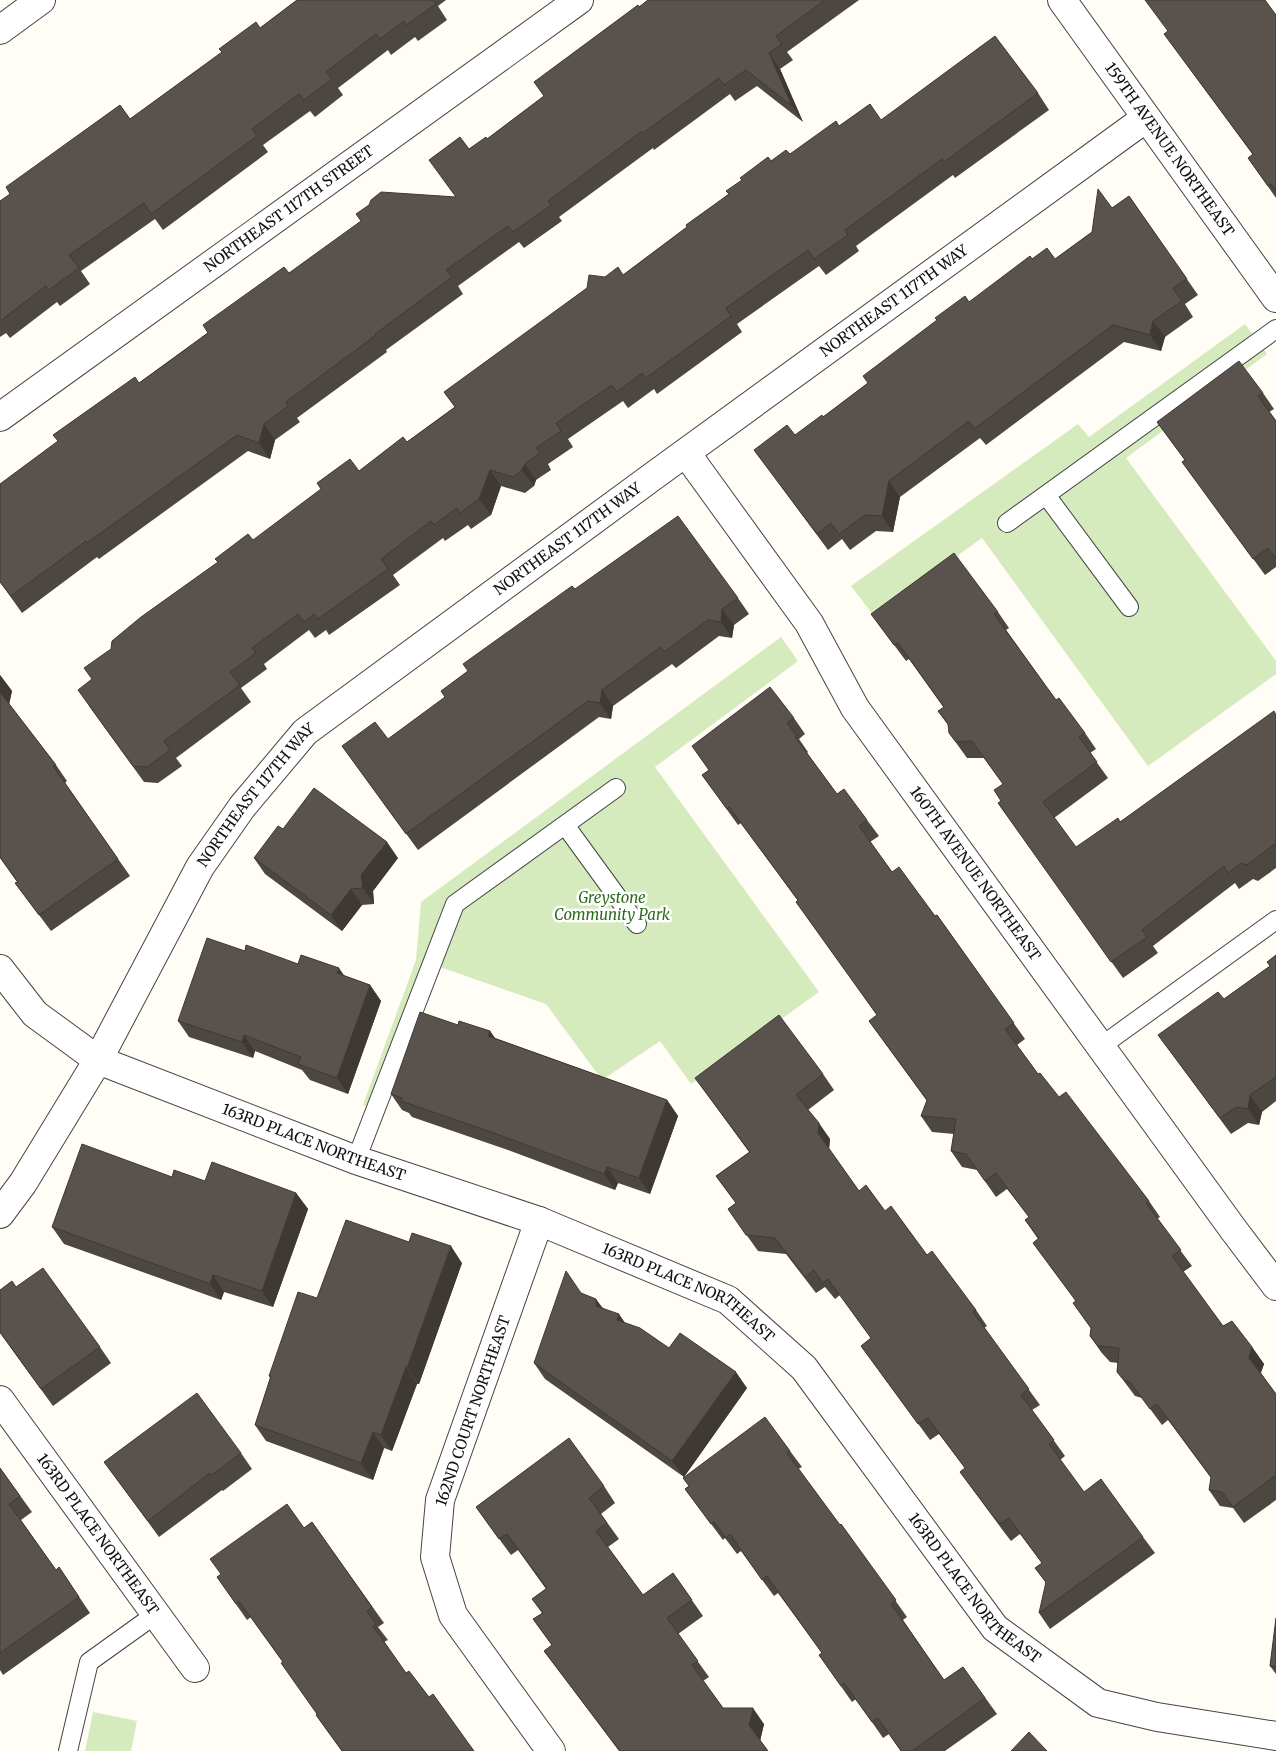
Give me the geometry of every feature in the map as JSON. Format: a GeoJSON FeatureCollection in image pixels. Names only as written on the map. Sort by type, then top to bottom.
{"type":"FeatureCollection","features":[{"type":"Feature","properties":{"kind":"street"},"geometry":{"type":"LineString","coordinates":[[0,30],[41,0]]}},
{"type":"Feature","properties":{"kind":"street","name":"NORTHEAST 117TH STREET"},"geometry":{"type":"LineString","coordinates":[[0,418],[579,0]]}},
{"type":"Feature","properties":{"kind":"street","name":"159TH AVENUE NORTHEAST"},"geometry":{"type":"LineString","coordinates":[[1062,0],[1276,298]]}},
{"type":"Feature","properties":{"kind":"street","name":"NORTHEAST 117TH WAY"},"geometry":{"type":"LineString","coordinates":[[0,1214],[23,1183],[98,1060],[200,867],[242,806],[305,732],[1146,118]]}},
{"type":"Feature","properties":{"kind":"street","name":"160TH AVENUE NORTHEAST"},"geometry":{"type":"LineString","coordinates":[[686,453],[809,623],[855,708],[1100,1047],[1276,1286]]}},
{"type":"Feature","properties":{"kind":"street","name":"163RD PLACE NORTHEAST"},"geometry":{"type":"LineString","coordinates":[[0,969],[35,1014],[98,1060],[356,1160],[539,1221],[728,1300],[804,1368],[995,1628],[1098,1703],[1157,1717],[1276,1736]]}},
{"type":"Feature","properties":{"kind":"street","name":"162ND COURT NORTHEAST"},"geometry":{"type":"LineString","coordinates":[[539,1221],[440,1500],[435,1557],[453,1615],[552,1751]]}},
{"type":"Feature","properties":{"kind":"street","name":"163RD PLACE NORTHEAST"},"geometry":{"type":"LineString","coordinates":[[0,1400],[195,1668]]}},
{"type":"Feature","properties":{"kind":"lane"},"geometry":{"type":"LineString","coordinates":[[1007,523],[1276,329]]}},
{"type":"Feature","properties":{"kind":"lane"},"geometry":{"type":"LineString","coordinates":[[1046,495],[1129,607]]}},
{"type":"Feature","properties":{"kind":"lane"},"geometry":{"type":"LineString","coordinates":[[356,1160],[455,904],[616,788]]}},
{"type":"Feature","properties":{"kind":"lane"},"geometry":{"type":"LineString","coordinates":[[565,825],[637,924]]}},
{"type":"Feature","properties":{"kind":"lane"},"geometry":{"type":"LineString","coordinates":[[1100,1047],[1276,920]]}},
{"type":"Feature","properties":{"kind":"lane"},"geometry":{"type":"LineString","coordinates":[[68,1751],[89,1662],[156,1614]]}},
{"type":"Feature","properties":{"kind":"green space"},"geometry":{"type":"Polygon","coordinates":[[[1245,324],[1267,354],[1126,458],[1276,661],[1276,674],[1148,766],[982,538],[874,616],[851,586],[1078,424],[1089,437],[1245,324]]]}},
{"type":"Feature","properties":{"kind":"green space","name":"Greystone Community Park"},"geometry":{"type":"Polygon","coordinates":[[[781,637],[798,661],[655,767],[819,992],[691,1084],[660,1041],[602,1080],[546,1004],[440,967],[381,1111],[363,1105],[416,960],[421,902],[781,637]]]}},
{"type":"Feature","properties":{"kind":"green space"},"geometry":{"type":"Polygon","coordinates":[[[93,1712],[137,1721],[131,1751],[85,1751],[93,1712]]]}},
{"type":"Feature","properties":{"kind":"building"},"geometry":{"type":"Polygon","coordinates":[[[297,0],[433,0],[436,4],[406,25],[404,21],[380,39],[376,34],[326,72],[332,79],[304,100],[299,94],[252,129],[257,136],[151,214],[144,203],[69,255],[79,268],[49,290],[46,286],[0,321],[0,201],[10,194],[6,187],[120,105],[130,119],[222,52],[219,49],[256,22],[260,28],[297,0]]]}},
{"type":"Feature","properties":{"kind":"building"},"geometry":{"type":"Polygon","coordinates":[[[648,0],[825,0],[776,36],[782,44],[769,53],[792,106],[746,70],[724,85],[719,78],[643,133],[641,132],[548,201],[551,205],[513,232],[508,226],[446,270],[452,277],[286,402],[288,406],[264,424],[259,443],[237,435],[11,596],[0,582],[0,484],[58,441],[53,435],[135,377],[139,383],[208,333],[203,325],[284,267],[289,273],[361,221],[356,214],[369,205],[371,200],[381,192],[456,197],[429,160],[460,137],[469,149],[486,137],[487,139],[544,96],[534,82],[638,5],[639,7],[648,0]]]}},
{"type":"Feature","properties":{"kind":"building"},"geometry":{"type":"Polygon","coordinates":[[[1145,0],[1265,0],[1276,15],[1276,191],[1271,184],[1268,186],[1248,158],[1253,154],[1164,34],[1168,31],[1145,0]]]}},
{"type":"Feature","properties":{"kind":"building"},"geometry":{"type":"Polygon","coordinates":[[[995,36],[1038,93],[944,162],[942,159],[845,230],[848,235],[814,259],[808,250],[726,308],[731,316],[646,378],[642,373],[617,392],[612,385],[556,423],[561,431],[536,448],[540,453],[525,464],[522,470],[513,477],[490,470],[479,499],[460,513],[457,508],[434,525],[431,521],[381,559],[388,569],[318,619],[314,614],[304,622],[298,614],[252,648],[256,653],[230,672],[240,685],[164,741],[170,750],[147,767],[133,766],[78,690],[92,679],[84,668],[111,649],[112,641],[141,617],[218,562],[215,559],[248,534],[253,540],[321,489],[317,483],[350,459],[359,471],[403,437],[407,442],[455,407],[444,392],[587,288],[589,275],[605,277],[618,267],[623,275],[729,194],[726,191],[742,180],[740,178],[768,157],[771,161],[786,150],[790,154],[836,121],[839,126],[870,104],[881,120],[995,36]]]}},
{"type":"Feature","properties":{"kind":"building"},"geometry":{"type":"Polygon","coordinates":[[[1098,189],[1112,208],[1129,196],[1187,279],[1173,288],[1182,301],[1153,321],[1150,335],[1113,325],[974,429],[969,421],[889,481],[882,516],[865,515],[839,534],[831,523],[817,534],[754,450],[787,425],[795,435],[822,415],[823,417],[868,383],[863,376],[937,320],[935,318],[965,296],[969,302],[1030,256],[1032,259],[1047,248],[1055,259],[1092,232],[1098,189]]]}},
{"type":"Feature","properties":{"kind":"building"},"geometry":{"type":"Polygon","coordinates":[[[1239,361],[1263,393],[1258,396],[1276,421],[1276,558],[1268,548],[1253,559],[1182,462],[1185,460],[1157,422],[1239,361]]]}},
{"type":"Feature","properties":{"kind":"building"},"geometry":{"type":"Polygon","coordinates":[[[678,516],[738,598],[722,609],[721,622],[708,620],[664,652],[661,647],[602,690],[600,703],[588,701],[406,834],[342,746],[375,722],[388,739],[445,697],[441,691],[468,671],[463,664],[572,586],[575,589],[678,516]]]}},
{"type":"Feature","properties":{"kind":"building"},"geometry":{"type":"Polygon","coordinates":[[[954,553],[998,612],[994,614],[1056,700],[1059,698],[1085,733],[1079,737],[1097,762],[1043,802],[1076,847],[1118,818],[1120,822],[1274,711],[1276,715],[1276,843],[1247,865],[1241,863],[1228,873],[1224,866],[1142,930],[1147,937],[1111,962],[998,803],[1001,801],[994,790],[1003,784],[972,741],[956,742],[949,733],[948,724],[938,711],[944,707],[898,643],[894,645],[871,614],[954,553]]]}},
{"type":"Feature","properties":{"kind":"building"},"geometry":{"type":"Polygon","coordinates":[[[770,687],[794,718],[787,723],[797,736],[795,737],[837,794],[844,789],[867,820],[859,826],[892,872],[899,867],[935,916],[937,915],[1014,1023],[1005,1029],[1038,1074],[1040,1073],[1059,1097],[1066,1092],[1149,1201],[1146,1203],[1181,1250],[1172,1256],[1223,1326],[1232,1321],[1252,1347],[1249,1358],[1276,1394],[1276,1475],[1233,1507],[1222,1492],[1209,1490],[1211,1477],[1157,1404],[1150,1409],[1130,1382],[1124,1380],[1117,1372],[1119,1348],[1098,1346],[1090,1336],[1091,1328],[1073,1303],[1076,1301],[1033,1243],[1039,1238],[1025,1220],[1029,1217],[996,1173],[985,1181],[966,1154],[951,1151],[956,1119],[921,1116],[927,1100],[869,1021],[877,1015],[796,902],[798,900],[729,807],[727,809],[702,775],[709,770],[692,746],[770,687]]]}},
{"type":"Feature","properties":{"kind":"building"},"geometry":{"type":"Polygon","coordinates":[[[0,692],[56,765],[53,766],[118,859],[39,915],[15,883],[18,882],[0,857],[0,692]]]}},
{"type":"Feature","properties":{"kind":"building"},"geometry":{"type":"Polygon","coordinates":[[[314,788],[387,842],[361,875],[363,888],[351,889],[331,915],[254,858],[278,826],[283,829],[314,788]]]}},
{"type":"Feature","properties":{"kind":"building"},"geometry":{"type":"Polygon","coordinates":[[[207,938],[245,951],[246,945],[298,964],[301,955],[339,968],[337,973],[370,985],[337,1078],[298,1064],[301,1057],[244,1035],[242,1042],[178,1021],[207,938]]]}},
{"type":"Feature","properties":{"kind":"building"},"geometry":{"type":"Polygon","coordinates":[[[1276,955],[1276,1077],[1250,1095],[1248,1109],[1236,1107],[1220,1118],[1158,1035],[1218,992],[1224,999],[1270,966],[1267,962],[1276,955]]]}},
{"type":"Feature","properties":{"kind":"building"},"geometry":{"type":"Polygon","coordinates":[[[420,1012],[458,1025],[459,1021],[490,1031],[488,1036],[667,1100],[639,1178],[607,1167],[604,1174],[401,1101],[402,1098],[391,1094],[420,1012]]]}},
{"type":"Feature","properties":{"kind":"building"},"geometry":{"type":"Polygon","coordinates":[[[779,1015],[823,1074],[796,1095],[819,1123],[818,1133],[859,1191],[866,1185],[885,1211],[891,1206],[927,1255],[932,1251],[976,1310],[973,1312],[1029,1389],[1021,1395],[1054,1440],[1049,1444],[1084,1492],[1101,1479],[1143,1537],[1039,1613],[1046,1582],[1035,1568],[1042,1563],[1009,1518],[1000,1524],[993,1516],[960,1472],[965,1468],[928,1418],[918,1424],[861,1346],[871,1338],[828,1279],[823,1283],[814,1270],[805,1277],[775,1238],[746,1235],[728,1209],[736,1203],[716,1176],[750,1152],[695,1078],[779,1015]]]}},
{"type":"Feature","properties":{"kind":"building"},"geometry":{"type":"Polygon","coordinates":[[[82,1144],[172,1177],[174,1170],[205,1181],[212,1162],[296,1193],[262,1291],[213,1275],[210,1284],[52,1227],[82,1144]]]}},
{"type":"Feature","properties":{"kind":"building"},"geometry":{"type":"Polygon","coordinates":[[[346,1220],[409,1242],[412,1233],[451,1246],[381,1435],[373,1432],[361,1463],[255,1425],[271,1376],[269,1376],[298,1292],[317,1298],[346,1220]]]}},
{"type":"Feature","properties":{"kind":"building"},"geometry":{"type":"Polygon","coordinates":[[[43,1268],[100,1347],[41,1389],[0,1332],[0,1290],[12,1281],[16,1287],[43,1268]]]}},
{"type":"Feature","properties":{"kind":"building"},"geometry":{"type":"Polygon","coordinates":[[[566,1271],[581,1293],[596,1299],[596,1306],[619,1314],[617,1320],[640,1328],[669,1348],[680,1333],[736,1372],[672,1461],[534,1363],[566,1271]]]}},
{"type":"Feature","properties":{"kind":"building"},"geometry":{"type":"Polygon","coordinates":[[[197,1393],[241,1453],[212,1475],[210,1473],[148,1521],[104,1462],[197,1393]]]}},
{"type":"Feature","properties":{"kind":"building"},"geometry":{"type":"Polygon","coordinates":[[[765,1417],[790,1451],[787,1453],[896,1600],[891,1604],[944,1680],[963,1667],[985,1698],[912,1751],[901,1751],[878,1718],[872,1722],[844,1683],[841,1686],[819,1655],[822,1653],[767,1576],[762,1580],[730,1534],[726,1538],[714,1522],[711,1524],[685,1489],[689,1486],[683,1478],[765,1417]]]}},
{"type":"Feature","properties":{"kind":"building"},"geometry":{"type":"Polygon","coordinates":[[[569,1438],[604,1486],[589,1498],[607,1523],[596,1531],[643,1595],[673,1573],[692,1600],[667,1618],[698,1661],[692,1665],[723,1708],[753,1708],[749,1725],[768,1751],[620,1751],[544,1651],[552,1645],[533,1619],[543,1613],[532,1599],[547,1588],[507,1534],[499,1539],[476,1507],[569,1438]]]}},
{"type":"Feature","properties":{"kind":"building"},"geometry":{"type":"Polygon","coordinates":[[[0,1468],[20,1496],[9,1504],[56,1570],[59,1567],[79,1597],[0,1653],[0,1468]]]}},
{"type":"Feature","properties":{"kind":"building"},"geometry":{"type":"Polygon","coordinates":[[[287,1504],[304,1528],[312,1522],[372,1607],[367,1611],[376,1624],[373,1626],[406,1673],[409,1671],[429,1697],[433,1694],[474,1751],[342,1751],[281,1663],[283,1662],[239,1601],[236,1604],[217,1577],[221,1574],[210,1559],[287,1504]]]}},
{"type":"Feature","properties":{"kind":"building"},"geometry":{"type":"Polygon","coordinates":[[[1276,1618],[1276,1667],[1270,1666],[1276,1618]]]}},
{"type":"Feature","properties":{"kind":"building"},"geometry":{"type":"Polygon","coordinates":[[[1029,1732],[1047,1751],[1011,1751],[1029,1732]]]}}]}
